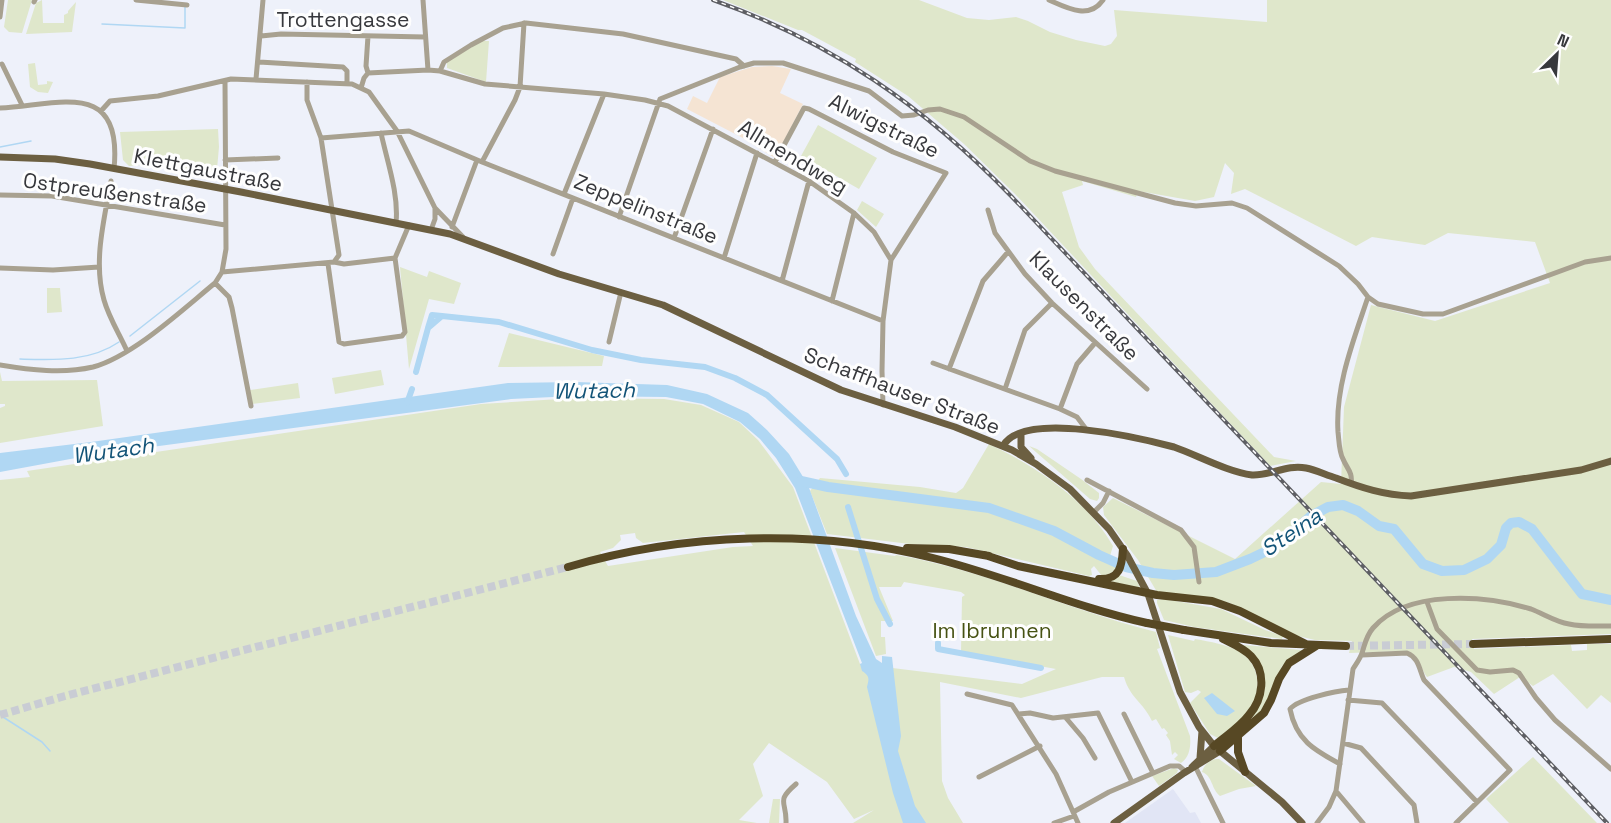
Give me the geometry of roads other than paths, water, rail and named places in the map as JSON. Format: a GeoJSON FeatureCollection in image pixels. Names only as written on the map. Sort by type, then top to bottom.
{"type":"FeatureCollection","features":[{"type":"Feature","properties":{"kind":"highway"},"geometry":{"type":"LineString","coordinates":[[568,567],[621,553],[701,543],[801,540],[889,549],[949,549],[1096,579],[1107,579],[1116,575],[1122,567],[1124,553]]}},
{"type":"Feature","properties":{"kind":"highway"},"geometry":{"type":"LineString","coordinates":[[889,549],[954,564],[1129,619],[1217,636],[1306,645],[1346,646]]}},
{"type":"Feature","properties":{"kind":"highway"},"geometry":{"type":"LineString","coordinates":[[985,555],[1018,566],[1148,594],[1195,598],[1226,605],[1306,645]]}},
{"type":"Feature","properties":{"kind":"highway"},"geometry":{"type":"LineString","coordinates":[[1217,636],[1244,650],[1251,657],[1257,664],[1262,682],[1254,710],[1217,748]]}},
{"type":"Feature","properties":{"kind":"highway"},"geometry":{"type":"LineString","coordinates":[[1473,644],[1611,639]]}},
{"type":"Feature","properties":{"kind":"highway"},"geometry":{"type":"LineString","coordinates":[[1217,748],[1238,736],[1264,713],[1289,663],[1318,645]]}},
{"type":"Feature","properties":{"kind":"highway"},"geometry":{"type":"LineString","coordinates":[[1238,736],[1238,752],[1245,772]]}},
{"type":"Feature","properties":{"kind":"main road","name":"Klettgaustraße"},"geometry":{"type":"LineString","coordinates":[[0,157],[55,159],[409,225]]}},
{"type":"Feature","properties":{"kind":"main road","name":"Schaffhauser Straße"},"geometry":{"type":"LineString","coordinates":[[409,225],[465,239],[559,274],[621,292],[680,313],[842,390],[955,427],[1012,450],[1036,464],[1070,489],[1094,512],[1109,529],[1141,580],[1148,594],[1180,693],[1202,731],[1217,748],[1282,802],[1302,823]]}},
{"type":"Feature","properties":{"kind":"main road"},"geometry":{"type":"LineString","coordinates":[[1003,446],[1012,435],[1086,429],[1114,433],[1167,446],[1242,472],[1260,474],[1291,467],[1306,468],[1387,495],[1412,496],[1581,470],[1611,461]]}},
{"type":"Feature","properties":{"kind":"main road"},"geometry":{"type":"LineString","coordinates":[[1012,450],[1022,433]]}},
{"type":"Feature","properties":{"kind":"main road"},"geometry":{"type":"LineString","coordinates":[[1022,433],[1021,447],[1036,464]]}},
{"type":"Feature","properties":{"kind":"main road"},"geometry":{"type":"LineString","coordinates":[[1200,758],[1202,731]]}},
{"type":"Feature","properties":{"kind":"main road"},"geometry":{"type":"LineString","coordinates":[[1195,766],[1200,758],[1217,748]]}},
{"type":"Feature","properties":{"kind":"main road"},"geometry":{"type":"LineString","coordinates":[[1114,823],[1217,748]]}},
{"type":"Feature","properties":{"kind":"street"},"geometry":{"type":"LineString","coordinates":[[0,17],[2,0]]}},
{"type":"Feature","properties":{"kind":"street"},"geometry":{"type":"LineString","coordinates":[[136,0],[187,5]]}},
{"type":"Feature","properties":{"kind":"street"},"geometry":{"type":"LineString","coordinates":[[256,79],[263,0]]}},
{"type":"Feature","properties":{"kind":"street"},"geometry":{"type":"LineString","coordinates":[[423,0],[428,70]]}},
{"type":"Feature","properties":{"kind":"street"},"geometry":{"type":"LineString","coordinates":[[1049,0],[1069,9],[1086,11],[1097,8],[1103,0]]}},
{"type":"Feature","properties":{"kind":"street"},"geometry":{"type":"LineString","coordinates":[[452,227],[479,161],[515,100],[520,87],[524,23]]}},
{"type":"Feature","properties":{"kind":"street"},"geometry":{"type":"LineString","coordinates":[[440,71],[444,62],[471,45],[503,28],[524,23],[623,34],[736,59],[744,66]]}},
{"type":"Feature","properties":{"kind":"street","name":"Trottengasse"},"geometry":{"type":"LineString","coordinates":[[261,36],[280,34],[425,37]]}},
{"type":"Feature","properties":{"kind":"street"},"geometry":{"type":"LineString","coordinates":[[361,88],[368,73],[366,66],[368,36]]}},
{"type":"Feature","properties":{"kind":"street"},"geometry":{"type":"LineString","coordinates":[[258,62],[343,67],[346,71],[347,82]]}},
{"type":"Feature","properties":{"kind":"street"},"geometry":{"type":"LineString","coordinates":[[619,217],[661,98],[744,66],[770,62],[783,63],[869,91],[902,116],[940,109],[964,117],[1030,161],[1055,171],[1175,203],[1196,206],[1232,203],[1247,208],[1339,266],[1359,284],[1368,297],[1378,304],[1423,314],[1443,314],[1585,262],[1611,258]]}},
{"type":"Feature","properties":{"kind":"street"},"geometry":{"type":"LineString","coordinates":[[2,64],[22,105]]}},
{"type":"Feature","properties":{"kind":"street","name":"Allmendweg"},"geometry":{"type":"LineString","coordinates":[[368,73],[440,71],[486,84],[604,94],[668,106],[809,181],[854,213],[874,232],[891,260]]}},
{"type":"Feature","properties":{"kind":"street"},"geometry":{"type":"LineString","coordinates":[[101,111],[110,101],[158,96],[231,79],[347,82],[369,92],[397,131],[435,208],[465,239]]}},
{"type":"Feature","properties":{"kind":"street"},"geometry":{"type":"LineString","coordinates":[[0,365],[38,370],[93,367],[127,351],[215,283],[222,272],[226,249],[225,81]]}},
{"type":"Feature","properties":{"kind":"street"},"geometry":{"type":"LineString","coordinates":[[307,82],[307,100],[321,138],[339,255],[331,263]]}},
{"type":"Feature","properties":{"kind":"street"},"geometry":{"type":"LineString","coordinates":[[564,194],[604,94]]}},
{"type":"Feature","properties":{"kind":"street"},"geometry":{"type":"LineString","coordinates":[[0,108],[80,102],[90,104],[101,111],[114,130],[114,169]]}},
{"type":"Feature","properties":{"kind":"street","name":"Alwigstraße"},"geometry":{"type":"LineString","coordinates":[[775,162],[804,108],[893,152],[946,173],[891,260]]}},
{"type":"Feature","properties":{"kind":"street"},"geometry":{"type":"LineString","coordinates":[[674,238],[713,129]]}},
{"type":"Feature","properties":{"kind":"street","name":"Zeppelinstraße"},"geometry":{"type":"LineString","coordinates":[[321,138],[409,130],[479,161],[883,321]]}},
{"type":"Feature","properties":{"kind":"street"},"geometry":{"type":"LineString","coordinates":[[381,133],[395,198],[396,223]]}},
{"type":"Feature","properties":{"kind":"street"},"geometry":{"type":"LineString","coordinates":[[724,258],[756,153]]}},
{"type":"Feature","properties":{"kind":"street"},"geometry":{"type":"LineString","coordinates":[[225,160],[278,158]]}},
{"type":"Feature","properties":{"kind":"street"},"geometry":{"type":"LineString","coordinates":[[111,181],[99,267],[104,301],[127,351]]}},
{"type":"Feature","properties":{"kind":"street"},"geometry":{"type":"LineString","coordinates":[[782,281],[809,181]]}},
{"type":"Feature","properties":{"kind":"street","name":"Ostpreußenstraße"},"geometry":{"type":"LineString","coordinates":[[0,195],[52,196],[225,225]]}},
{"type":"Feature","properties":{"kind":"street"},"geometry":{"type":"LineString","coordinates":[[553,254],[573,198]]}},
{"type":"Feature","properties":{"kind":"street"},"geometry":{"type":"LineString","coordinates":[[431,230],[435,219],[435,208]]}},
{"type":"Feature","properties":{"kind":"street","name":"Klausenstraße"},"geometry":{"type":"LineString","coordinates":[[988,210],[995,233],[1008,252],[1052,303],[1147,389]]}},
{"type":"Feature","properties":{"kind":"street"},"geometry":{"type":"LineString","coordinates":[[832,301],[854,213]]}},
{"type":"Feature","properties":{"kind":"street"},"geometry":{"type":"LineString","coordinates":[[331,263],[339,342],[344,344],[402,336],[405,332],[395,258],[409,225]]}},
{"type":"Feature","properties":{"kind":"street"},"geometry":{"type":"LineString","coordinates":[[949,369],[983,281],[1008,252]]}},
{"type":"Feature","properties":{"kind":"street"},"geometry":{"type":"LineString","coordinates":[[222,272],[331,263],[344,264],[395,258]]}},
{"type":"Feature","properties":{"kind":"street"},"geometry":{"type":"LineString","coordinates":[[883,405],[883,321],[891,260]]}},
{"type":"Feature","properties":{"kind":"street"},"geometry":{"type":"LineString","coordinates":[[0,268],[53,270],[99,267]]}},
{"type":"Feature","properties":{"kind":"street"},"geometry":{"type":"LineString","coordinates":[[215,283],[229,297],[251,406]]}},
{"type":"Feature","properties":{"kind":"street"},"geometry":{"type":"LineString","coordinates":[[609,342],[621,292]]}},
{"type":"Feature","properties":{"kind":"street"},"geometry":{"type":"LineString","coordinates":[[1351,484],[1352,474],[1342,458],[1340,397],[1352,345],[1368,297]]}},
{"type":"Feature","properties":{"kind":"street"},"geometry":{"type":"LineString","coordinates":[[1005,389],[1025,330],[1052,303]]}},
{"type":"Feature","properties":{"kind":"street"},"geometry":{"type":"LineString","coordinates":[[1060,410],[1077,364],[1095,343]]}},
{"type":"Feature","properties":{"kind":"street"},"geometry":{"type":"LineString","coordinates":[[933,363],[1077,417],[1086,429]]}},
{"type":"Feature","properties":{"kind":"street"},"geometry":{"type":"LineString","coordinates":[[1087,480],[1181,530],[1194,548],[1198,582]]}},
{"type":"Feature","properties":{"kind":"street"},"geometry":{"type":"LineString","coordinates":[[1094,512],[1103,503],[1109,491]]}},
{"type":"Feature","properties":{"kind":"street"},"geometry":{"type":"LineString","coordinates":[[1317,823],[1329,807],[1336,791],[1353,669],[1362,655],[1366,639],[1379,622],[1414,602],[1438,599],[1503,603],[1531,610],[1567,624],[1611,626]]}},
{"type":"Feature","properties":{"kind":"street"},"geometry":{"type":"LineString","coordinates":[[1427,602],[1437,629],[1477,670],[1490,672],[1513,670],[1519,673],[1555,720],[1611,769]]}},
{"type":"Feature","properties":{"kind":"street"},"geometry":{"type":"LineString","coordinates":[[1362,655],[1407,653],[1413,656],[1417,660],[1424,680],[1510,770],[1456,823]]}},
{"type":"Feature","properties":{"kind":"street"},"geometry":{"type":"LineString","coordinates":[[1340,764],[1312,748],[1303,740],[1290,709],[1292,706],[1319,697],[1349,690]]}},
{"type":"Feature","properties":{"kind":"street"},"geometry":{"type":"LineString","coordinates":[[967,694],[1012,705],[1056,774],[1078,823]]}},
{"type":"Feature","properties":{"kind":"street"},"geometry":{"type":"LineString","coordinates":[[1348,700],[1382,703],[1477,802]]}},
{"type":"Feature","properties":{"kind":"street"},"geometry":{"type":"LineString","coordinates":[[1019,714],[1029,713],[1066,718],[1098,713],[1132,782]]}},
{"type":"Feature","properties":{"kind":"street"},"geometry":{"type":"LineString","coordinates":[[1124,714],[1153,773]]}},
{"type":"Feature","properties":{"kind":"street"},"geometry":{"type":"LineString","coordinates":[[1066,718],[1083,738],[1095,758]]}},
{"type":"Feature","properties":{"kind":"street"},"geometry":{"type":"LineString","coordinates":[[1343,743],[1361,748],[1414,805],[1417,823]]}},
{"type":"Feature","properties":{"kind":"street"},"geometry":{"type":"LineString","coordinates":[[979,777],[1040,746]]}},
{"type":"Feature","properties":{"kind":"street"},"geometry":{"type":"LineString","coordinates":[[1054,823],[1074,814],[1109,792],[1153,773],[1174,765],[1183,768],[1186,772]]}},
{"type":"Feature","properties":{"kind":"street"},"geometry":{"type":"LineString","coordinates":[[1195,766],[1223,823]]}},
{"type":"Feature","properties":{"kind":"street"},"geometry":{"type":"LineString","coordinates":[[786,823],[784,797],[796,784]]}},
{"type":"Feature","properties":{"kind":"street"},"geometry":{"type":"LineString","coordinates":[[1336,791],[1363,823]]}},
{"type":"Feature","properties":{"kind":"street"},"geometry":{"type":"LineString","coordinates":[[1463,816],[1469,823]]}},
{"type":"Feature","properties":{"kind":"water","name":"Wutach"},"geometry":{"type":"Polygon","coordinates":[[[576,382],[667,385],[707,394],[748,413],[789,454],[808,485],[856,616],[876,659],[882,663],[882,656],[892,657],[901,736],[898,751],[915,806],[926,823],[903,823],[893,793],[867,687],[868,678],[862,671],[860,664],[862,663],[795,488],[776,458],[760,439],[740,422],[703,404],[666,397],[574,396],[511,399],[92,455],[0,472],[0,453],[508,383],[576,382]]]}},
{"type":"Feature","properties":{"kind":"water"},"geometry":{"type":"Polygon","coordinates":[[[1212,693],[1235,711],[1227,716],[1217,714],[1204,698],[1212,693]]]}},
{"type":"Feature","properties":{"kind":"waterway"},"geometry":{"type":"LineString","coordinates":[[102,24],[185,28],[185,7]]}},
{"type":"Feature","properties":{"kind":"waterway"},"geometry":{"type":"LineString","coordinates":[[0,147],[31,141]]}},
{"type":"Feature","properties":{"kind":"waterway"},"geometry":{"type":"LineString","coordinates":[[130,336],[200,281]]}},
{"type":"Feature","properties":{"kind":"waterway"},"geometry":{"type":"LineString","coordinates":[[428,328],[432,315],[442,316]]}},
{"type":"Feature","properties":{"kind":"waterway"},"geometry":{"type":"LineString","coordinates":[[416,372],[428,328],[442,316],[499,322],[592,350],[641,360],[705,367],[735,378],[767,395],[837,459],[846,474]]}},
{"type":"Feature","properties":{"kind":"waterway"},"geometry":{"type":"LineString","coordinates":[[20,359],[59,359],[84,356],[108,349],[119,342]]}},
{"type":"Feature","properties":{"kind":"waterway"},"geometry":{"type":"LineString","coordinates":[[407,403],[412,389]]}},
{"type":"Feature","properties":{"kind":"waterway","name":"Steina"},"geometry":{"type":"LineString","coordinates":[[801,481],[828,487],[989,508],[1054,531],[1126,567],[1174,575],[1216,572],[1250,559],[1273,548],[1311,516],[1328,507],[1343,505],[1358,511],[1379,526],[1394,529],[1423,564],[1442,571],[1464,570],[1487,559],[1501,545],[1506,528],[1511,523],[1519,522],[1532,529],[1582,594],[1611,600]]}},
{"type":"Feature","properties":{"kind":"waterway"},"geometry":{"type":"LineString","coordinates":[[848,507],[877,599],[890,624]]}},
{"type":"Feature","properties":{"kind":"waterway"},"geometry":{"type":"LineString","coordinates":[[938,643],[938,649],[1041,668]]}},
{"type":"Feature","properties":{"kind":"waterway"},"geometry":{"type":"LineString","coordinates":[[0,711],[3,717],[42,742],[50,751]]}},
{"type":"Feature","properties":{"kind":"tunnel"},"geometry":{"type":"LineString","coordinates":[[0,715],[65,696],[568,567]]}},
{"type":"Feature","properties":{"kind":"tunnel"},"geometry":{"type":"LineString","coordinates":[[1346,646],[1473,644]]}},
{"type":"Feature","properties":{"kind":"railway"},"geometry":{"type":"LineString","coordinates":[[713,0],[798,36],[837,57],[911,106],[979,164],[1607,823]]}},
{"type":"Feature","properties":{"kind":"park label","name":"Im Ibrunnen"},"geometry":{"type":"Point","coordinates":[992,631]}}]}
